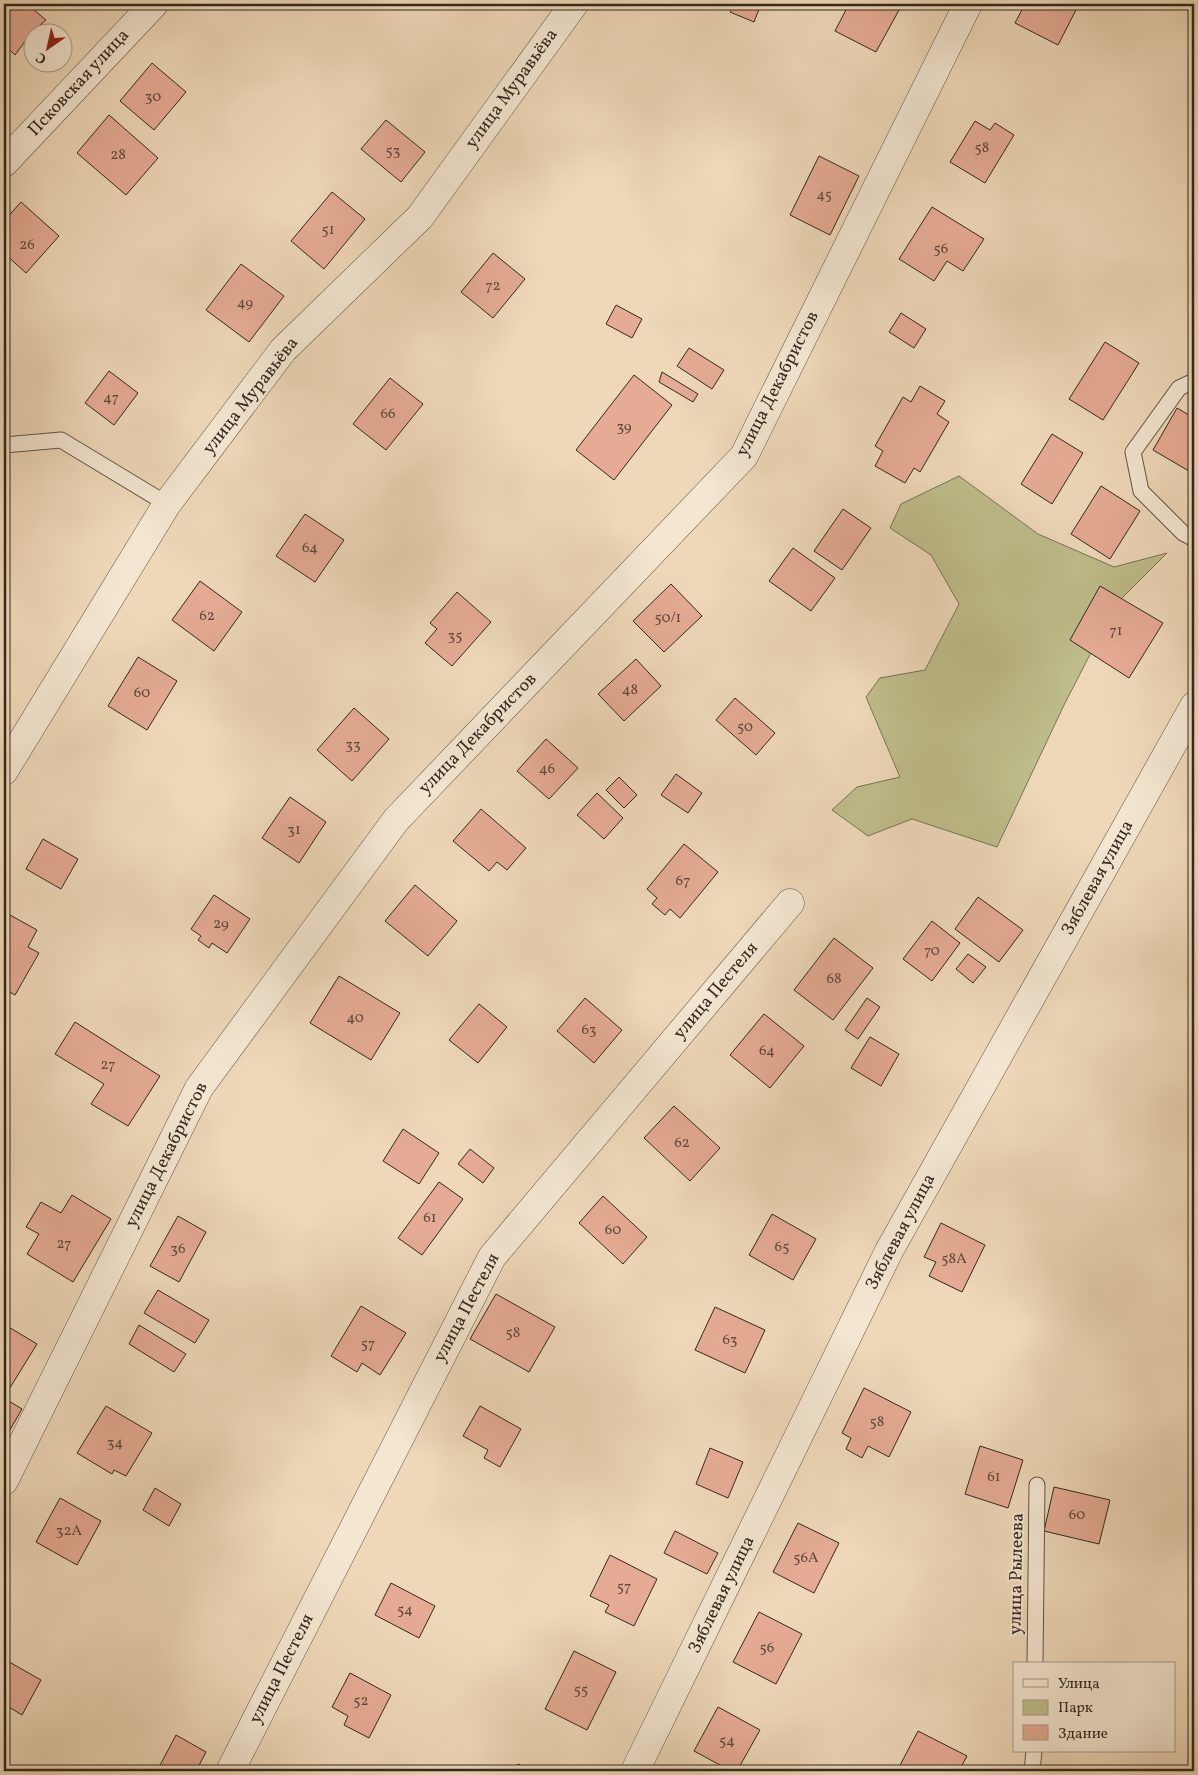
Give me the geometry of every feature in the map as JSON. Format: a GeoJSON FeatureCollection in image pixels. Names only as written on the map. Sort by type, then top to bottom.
{"type":"FeatureCollection","features":[{"type":"Feature","properties":{"kind":"street","name":"Псковская улица"},"geometry":{"type":"LineString","coordinates":[[4,163],[154,4]]}},
{"type":"Feature","properties":{"kind":"street","name":"улица Муравьёва"},"geometry":{"type":"LineString","coordinates":[[4,771],[167,504],[283,350],[420,217],[574,4]]}},
{"type":"Feature","properties":{"kind":"street","name":"улица Декабристов"},"geometry":{"type":"LineString","coordinates":[[4,1482],[199,1088],[396,820],[744,456],[968,4]]}},
{"type":"Feature","properties":{"kind":"street","name":"Зяблевая улица"},"geometry":{"type":"LineString","coordinates":[[636,1771],[889,1251],[1194,706]]}},
{"type":"Feature","properties":{"kind":"street","name":"улица Пестеля"},"geometry":{"type":"LineString","coordinates":[[230,1771],[492,1257],[790,902]]}},
{"type":"Feature","properties":{"kind":"lane"},"geometry":{"type":"LineString","coordinates":[[1194,381],[1179,388],[1133,452],[1141,491],[1183,533],[1194,539]]}},
{"type":"Feature","properties":{"kind":"lane"},"geometry":{"type":"LineString","coordinates":[[4,446],[61,440],[167,504]]}},
{"type":"Feature","properties":{"kind":"lane","name":"улица Рылеева"},"geometry":{"type":"LineString","coordinates":[[1035,1662],[1037,1485]]}},
{"type":"Feature","properties":{"kind":"lane"},"geometry":{"type":"LineString","coordinates":[[1032,1771],[1034,1752]]}},
{"type":"Feature","properties":{"kind":"green space"},"geometry":{"type":"Polygon","coordinates":[[[959,476],[1038,534],[1114,567],[1167,553],[1116,604],[1064,705],[997,847],[912,819],[868,836],[832,810],[857,787],[900,777],[866,697],[880,678],[925,670],[959,604],[931,555],[890,528],[901,504],[959,476]]]}},
{"type":"Feature","properties":{"kind":"building"},"geometry":{"type":"Polygon","coordinates":[[[4,4],[27,4],[46,20],[44,22],[22,22],[22,46],[15,55],[4,44],[4,4]]]}},
{"type":"Feature","properties":{"kind":"building"},"geometry":{"type":"Polygon","coordinates":[[[734,4],[761,4],[754,22],[730,12],[734,4]]]}},
{"type":"Feature","properties":{"kind":"building"},"geometry":{"type":"Polygon","coordinates":[[[849,4],[887,4],[899,10],[876,52],[835,31],[849,4]]]}},
{"type":"Feature","properties":{"kind":"building"},"geometry":{"type":"Polygon","coordinates":[[[1025,4],[1074,4],[1078,6],[1058,45],[1015,23],[1025,4]]]}},
{"type":"Feature","properties":{"kind":"building"},"geometry":{"type":"Polygon","coordinates":[[[152,63],[186,92],[154,130],[120,101],[152,63]]]}},
{"type":"Feature","properties":{"kind":"building"},"geometry":{"type":"Polygon","coordinates":[[[109,115],[158,158],[126,195],[77,153],[109,115]]]}},
{"type":"Feature","properties":{"kind":"building"},"geometry":{"type":"Polygon","coordinates":[[[386,120],[425,152],[401,182],[361,149],[386,120]]]}},
{"type":"Feature","properties":{"kind":"building"},"geometry":{"type":"Polygon","coordinates":[[[975,121],[990,130],[995,123],[1014,135],[985,183],[950,162],[975,121]]]}},
{"type":"Feature","properties":{"kind":"building"},"geometry":{"type":"Polygon","coordinates":[[[819,156],[859,176],[830,235],[790,215],[819,156]]]}},
{"type":"Feature","properties":{"kind":"building"},"geometry":{"type":"Polygon","coordinates":[[[332,192],[365,219],[324,269],[291,241],[332,192]]]}},
{"type":"Feature","properties":{"kind":"building"},"geometry":{"type":"Polygon","coordinates":[[[21,202],[59,236],[26,273],[4,253],[4,221],[21,202]]]}},
{"type":"Feature","properties":{"kind":"building"},"geometry":{"type":"Polygon","coordinates":[[[932,207],[984,239],[963,271],[947,261],[934,281],[899,259],[932,207]]]}},
{"type":"Feature","properties":{"kind":"building"},"geometry":{"type":"Polygon","coordinates":[[[493,253],[525,279],[493,318],[461,292],[493,253]]]}},
{"type":"Feature","properties":{"kind":"building"},"geometry":{"type":"Polygon","coordinates":[[[241,264],[284,296],[249,342],[206,310],[241,264]]]}},
{"type":"Feature","properties":{"kind":"building"},"geometry":{"type":"Polygon","coordinates":[[[616,305],[642,319],[632,338],[606,324],[616,305]]]}},
{"type":"Feature","properties":{"kind":"building"},"geometry":{"type":"Polygon","coordinates":[[[901,313],[926,329],[914,348],[889,332],[901,313]]]}},
{"type":"Feature","properties":{"kind":"building"},"geometry":{"type":"Polygon","coordinates":[[[1105,342],[1139,363],[1103,420],[1069,399],[1105,342]]]}},
{"type":"Feature","properties":{"kind":"building"},"geometry":{"type":"Polygon","coordinates":[[[689,348],[724,370],[712,389],[677,366],[689,348]]]}},
{"type":"Feature","properties":{"kind":"building"},"geometry":{"type":"Polygon","coordinates":[[[109,371],[138,393],[114,425],[85,403],[109,371]]]}},
{"type":"Feature","properties":{"kind":"building"},"geometry":{"type":"Polygon","coordinates":[[[662,372],[698,394],[693,402],[659,382],[662,372]]]}},
{"type":"Feature","properties":{"kind":"building"},"geometry":{"type":"Polygon","coordinates":[[[634,375],[672,405],[614,480],[576,450],[634,375]]]}},
{"type":"Feature","properties":{"kind":"building"},"geometry":{"type":"Polygon","coordinates":[[[390,378],[423,404],[386,450],[353,424],[390,378]]]}},
{"type":"Feature","properties":{"kind":"building"},"geometry":{"type":"Polygon","coordinates":[[[920,386],[945,401],[937,414],[949,422],[920,472],[914,468],[905,483],[875,466],[883,451],[875,446],[903,397],[911,402],[920,386]]]}},
{"type":"Feature","properties":{"kind":"building"},"geometry":{"type":"Polygon","coordinates":[[[1177,408],[1194,418],[1194,474],[1153,450],[1177,408]]]}},
{"type":"Feature","properties":{"kind":"building"},"geometry":{"type":"Polygon","coordinates":[[[1052,434],[1083,453],[1052,504],[1021,484],[1052,434]]]}},
{"type":"Feature","properties":{"kind":"building"},"geometry":{"type":"Polygon","coordinates":[[[1101,486],[1140,511],[1110,559],[1071,534],[1101,486]]]}},
{"type":"Feature","properties":{"kind":"building"},"geometry":{"type":"Polygon","coordinates":[[[843,509],[871,528],[842,570],[814,551],[843,509]]]}},
{"type":"Feature","properties":{"kind":"building"},"geometry":{"type":"Polygon","coordinates":[[[305,514],[344,540],[315,582],[276,556],[305,514]]]}},
{"type":"Feature","properties":{"kind":"building"},"geometry":{"type":"Polygon","coordinates":[[[793,548],[835,578],[811,611],[769,581],[793,548]]]}},
{"type":"Feature","properties":{"kind":"building"},"geometry":{"type":"Polygon","coordinates":[[[200,581],[242,612],[214,651],[172,620],[200,581]]]}},
{"type":"Feature","properties":{"kind":"building"},"geometry":{"type":"Polygon","coordinates":[[[671,584],[702,616],[664,652],[633,621],[671,584]]]}},
{"type":"Feature","properties":{"kind":"building"},"geometry":{"type":"Polygon","coordinates":[[[1100,586],[1163,623],[1129,678],[1070,640],[1100,586]]]}},
{"type":"Feature","properties":{"kind":"building"},"geometry":{"type":"Polygon","coordinates":[[[457,592],[491,622],[452,666],[425,643],[437,629],[430,623],[457,592]]]}},
{"type":"Feature","properties":{"kind":"building"},"geometry":{"type":"Polygon","coordinates":[[[138,657],[177,681],[147,730],[108,706],[138,657]]]}},
{"type":"Feature","properties":{"kind":"building"},"geometry":{"type":"Polygon","coordinates":[[[636,659],[661,686],[624,721],[598,694],[636,659]]]}},
{"type":"Feature","properties":{"kind":"building"},"geometry":{"type":"Polygon","coordinates":[[[735,698],[775,733],[756,755],[716,720],[735,698]]]}},
{"type":"Feature","properties":{"kind":"building"},"geometry":{"type":"Polygon","coordinates":[[[354,708],[389,739],[352,781],[317,750],[354,708]]]}},
{"type":"Feature","properties":{"kind":"building"},"geometry":{"type":"Polygon","coordinates":[[[546,739],[578,768],[549,799],[517,771],[546,739]]]}},
{"type":"Feature","properties":{"kind":"building"},"geometry":{"type":"Polygon","coordinates":[[[676,774],[702,793],[688,813],[661,795],[676,774]]]}},
{"type":"Feature","properties":{"kind":"building"},"geometry":{"type":"Polygon","coordinates":[[[619,777],[637,795],[624,808],[606,790],[619,777]]]}},
{"type":"Feature","properties":{"kind":"building"},"geometry":{"type":"Polygon","coordinates":[[[597,793],[623,818],[604,839],[577,815],[597,793]]]}},
{"type":"Feature","properties":{"kind":"building"},"geometry":{"type":"Polygon","coordinates":[[[290,797],[326,822],[299,863],[262,838],[290,797]]]}},
{"type":"Feature","properties":{"kind":"building"},"geometry":{"type":"Polygon","coordinates":[[[481,809],[526,848],[507,870],[497,862],[489,871],[453,841],[481,809]]]}},
{"type":"Feature","properties":{"kind":"building"},"geometry":{"type":"Polygon","coordinates":[[[43,839],[78,859],[61,889],[26,869],[43,839]]]}},
{"type":"Feature","properties":{"kind":"building"},"geometry":{"type":"Polygon","coordinates":[[[684,844],[718,872],[680,918],[670,909],[665,915],[652,904],[657,898],[647,889],[684,844]]]}},
{"type":"Feature","properties":{"kind":"building"},"geometry":{"type":"Polygon","coordinates":[[[415,885],[457,921],[428,956],[385,921],[415,885]]]}},
{"type":"Feature","properties":{"kind":"building"},"geometry":{"type":"Polygon","coordinates":[[[214,895],[250,919],[227,953],[212,943],[209,948],[198,940],[201,936],[191,929],[214,895]]]}},
{"type":"Feature","properties":{"kind":"building"},"geometry":{"type":"Polygon","coordinates":[[[978,897],[1023,930],[999,962],[955,929],[978,897]]]}},
{"type":"Feature","properties":{"kind":"building"},"geometry":{"type":"Polygon","coordinates":[[[10,915],[37,930],[28,947],[39,953],[15,995],[4,989],[4,926],[10,915]]]}},
{"type":"Feature","properties":{"kind":"building"},"geometry":{"type":"Polygon","coordinates":[[[932,921],[960,943],[932,981],[903,959],[932,921]]]}},
{"type":"Feature","properties":{"kind":"building"},"geometry":{"type":"Polygon","coordinates":[[[834,938],[873,968],[833,1020],[794,990],[834,938]]]}},
{"type":"Feature","properties":{"kind":"building"},"geometry":{"type":"Polygon","coordinates":[[[968,954],[986,967],[973,983],[956,969],[968,954]]]}},
{"type":"Feature","properties":{"kind":"building"},"geometry":{"type":"Polygon","coordinates":[[[339,976],[400,1013],[371,1060],[310,1023],[339,976]]]}},
{"type":"Feature","properties":{"kind":"building"},"geometry":{"type":"Polygon","coordinates":[[[585,998],[622,1030],[594,1063],[557,1031],[585,998]]]}},
{"type":"Feature","properties":{"kind":"building"},"geometry":{"type":"Polygon","coordinates":[[[867,998],[880,1007],[858,1039],[845,1030],[867,998]]]}},
{"type":"Feature","properties":{"kind":"building"},"geometry":{"type":"Polygon","coordinates":[[[479,1004],[507,1027],[478,1063],[449,1040],[479,1004]]]}},
{"type":"Feature","properties":{"kind":"building"},"geometry":{"type":"Polygon","coordinates":[[[764,1014],[804,1046],[770,1088],[730,1055],[764,1014]]]}},
{"type":"Feature","properties":{"kind":"building"},"geometry":{"type":"Polygon","coordinates":[[[75,1022],[160,1076],[128,1126],[91,1104],[104,1084],[55,1054],[75,1022]]]}},
{"type":"Feature","properties":{"kind":"building"},"geometry":{"type":"Polygon","coordinates":[[[870,1037],[899,1054],[881,1086],[851,1068],[870,1037]]]}},
{"type":"Feature","properties":{"kind":"building"},"geometry":{"type":"Polygon","coordinates":[[[674,1106],[720,1148],[690,1181],[644,1138],[674,1106]]]}},
{"type":"Feature","properties":{"kind":"building"},"geometry":{"type":"Polygon","coordinates":[[[403,1129],[439,1153],[419,1184],[383,1161],[403,1129]]]}},
{"type":"Feature","properties":{"kind":"building"},"geometry":{"type":"Polygon","coordinates":[[[470,1149],[494,1168],[483,1183],[458,1164],[470,1149]]]}},
{"type":"Feature","properties":{"kind":"building"},"geometry":{"type":"Polygon","coordinates":[[[439,1182],[463,1199],[422,1255],[398,1238],[439,1182]]]}},
{"type":"Feature","properties":{"kind":"building"},"geometry":{"type":"Polygon","coordinates":[[[72,1195],[111,1219],[73,1282],[27,1254],[39,1234],[26,1227],[41,1202],[61,1213],[72,1195]]]}},
{"type":"Feature","properties":{"kind":"building"},"geometry":{"type":"Polygon","coordinates":[[[603,1196],[647,1237],[623,1264],[579,1223],[603,1196]]]}},
{"type":"Feature","properties":{"kind":"building"},"geometry":{"type":"Polygon","coordinates":[[[772,1214],[816,1239],[793,1280],[749,1255],[772,1214]]]}},
{"type":"Feature","properties":{"kind":"building"},"geometry":{"type":"Polygon","coordinates":[[[178,1216],[206,1232],[179,1282],[150,1266],[178,1216]]]}},
{"type":"Feature","properties":{"kind":"building"},"geometry":{"type":"Polygon","coordinates":[[[941,1223],[985,1245],[962,1292],[929,1276],[936,1262],[924,1257],[941,1223]]]}},
{"type":"Feature","properties":{"kind":"building"},"geometry":{"type":"Polygon","coordinates":[[[158,1290],[209,1320],[195,1343],[144,1313],[158,1290]]]}},
{"type":"Feature","properties":{"kind":"building"},"geometry":{"type":"Polygon","coordinates":[[[496,1294],[555,1327],[529,1372],[470,1339],[496,1294]]]}},
{"type":"Feature","properties":{"kind":"building"},"geometry":{"type":"Polygon","coordinates":[[[361,1306],[406,1333],[380,1375],[362,1363],[357,1372],[331,1356],[361,1306]]]}},
{"type":"Feature","properties":{"kind":"building"},"geometry":{"type":"Polygon","coordinates":[[[715,1307],[765,1330],[745,1373],[695,1350],[715,1307]]]}},
{"type":"Feature","properties":{"kind":"building"},"geometry":{"type":"Polygon","coordinates":[[[139,1325],[186,1354],[174,1372],[129,1344],[139,1325]]]}},
{"type":"Feature","properties":{"kind":"building"},"geometry":{"type":"Polygon","coordinates":[[[7,1326],[37,1344],[8,1391],[4,1388],[4,1330],[7,1326]]]}},
{"type":"Feature","properties":{"kind":"building"},"geometry":{"type":"Polygon","coordinates":[[[864,1388],[911,1412],[889,1457],[868,1446],[862,1458],[846,1449],[851,1438],[842,1433],[864,1388]]]}},
{"type":"Feature","properties":{"kind":"building"},"geometry":{"type":"Polygon","coordinates":[[[4,1398],[22,1409],[4,1440],[4,1398]]]}},
{"type":"Feature","properties":{"kind":"building"},"geometry":{"type":"Polygon","coordinates":[[[106,1406],[152,1433],[126,1476],[114,1470],[112,1474],[77,1453],[106,1406]]]}},
{"type":"Feature","properties":{"kind":"building"},"geometry":{"type":"Polygon","coordinates":[[[480,1406],[521,1429],[500,1467],[484,1458],[488,1450],[463,1436],[480,1406]]]}},
{"type":"Feature","properties":{"kind":"building"},"geometry":{"type":"Polygon","coordinates":[[[980,1446],[1023,1460],[1008,1508],[965,1494],[980,1446]]]}},
{"type":"Feature","properties":{"kind":"building"},"geometry":{"type":"Polygon","coordinates":[[[710,1448],[743,1462],[728,1498],[696,1484],[710,1448]]]}},
{"type":"Feature","properties":{"kind":"building"},"geometry":{"type":"Polygon","coordinates":[[[1054,1487],[1110,1500],[1099,1544],[1044,1531],[1054,1487]]]}},
{"type":"Feature","properties":{"kind":"building"},"geometry":{"type":"Polygon","coordinates":[[[155,1488],[181,1504],[169,1526],[143,1510],[155,1488]]]}},
{"type":"Feature","properties":{"kind":"building"},"geometry":{"type":"Polygon","coordinates":[[[60,1498],[101,1521],[77,1565],[36,1542],[60,1498]]]}},
{"type":"Feature","properties":{"kind":"building"},"geometry":{"type":"Polygon","coordinates":[[[798,1523],[839,1543],[814,1593],[773,1572],[798,1523]]]}},
{"type":"Feature","properties":{"kind":"building"},"geometry":{"type":"Polygon","coordinates":[[[675,1531],[718,1553],[707,1574],[664,1553],[675,1531]]]}},
{"type":"Feature","properties":{"kind":"building"},"geometry":{"type":"Polygon","coordinates":[[[610,1555],[657,1579],[634,1626],[605,1612],[609,1605],[590,1596],[610,1555]]]}},
{"type":"Feature","properties":{"kind":"building"},"geometry":{"type":"Polygon","coordinates":[[[391,1583],[435,1606],[419,1638],[375,1615],[391,1583]]]}},
{"type":"Feature","properties":{"kind":"building"},"geometry":{"type":"Polygon","coordinates":[[[759,1612],[802,1634],[776,1684],[733,1662],[759,1612]]]}},
{"type":"Feature","properties":{"kind":"building"},"geometry":{"type":"Polygon","coordinates":[[[574,1651],[616,1672],[587,1730],[545,1709],[574,1651]]]}},
{"type":"Feature","properties":{"kind":"building"},"geometry":{"type":"Polygon","coordinates":[[[4,1659],[41,1680],[22,1715],[4,1704],[4,1659]]]}},
{"type":"Feature","properties":{"kind":"building"},"geometry":{"type":"Polygon","coordinates":[[[350,1673],[391,1695],[369,1738],[344,1725],[348,1716],[332,1707],[350,1673]]]}},
{"type":"Feature","properties":{"kind":"building"},"geometry":{"type":"Polygon","coordinates":[[[718,1707],[760,1730],[737,1771],[731,1771],[694,1751],[718,1707]]]}},
{"type":"Feature","properties":{"kind":"building"},"geometry":{"type":"Polygon","coordinates":[[[918,1731],[967,1756],[959,1771],[897,1771],[918,1731]]]}},
{"type":"Feature","properties":{"kind":"building"},"geometry":{"type":"Polygon","coordinates":[[[176,1735],[206,1752],[196,1771],[157,1771],[176,1735]]]}},
{"type":"Feature","properties":{"kind":"building"},"geometry":{"type":"Polygon","coordinates":[[[518,1764],[533,1771],[514,1771],[518,1764]]]}}]}
